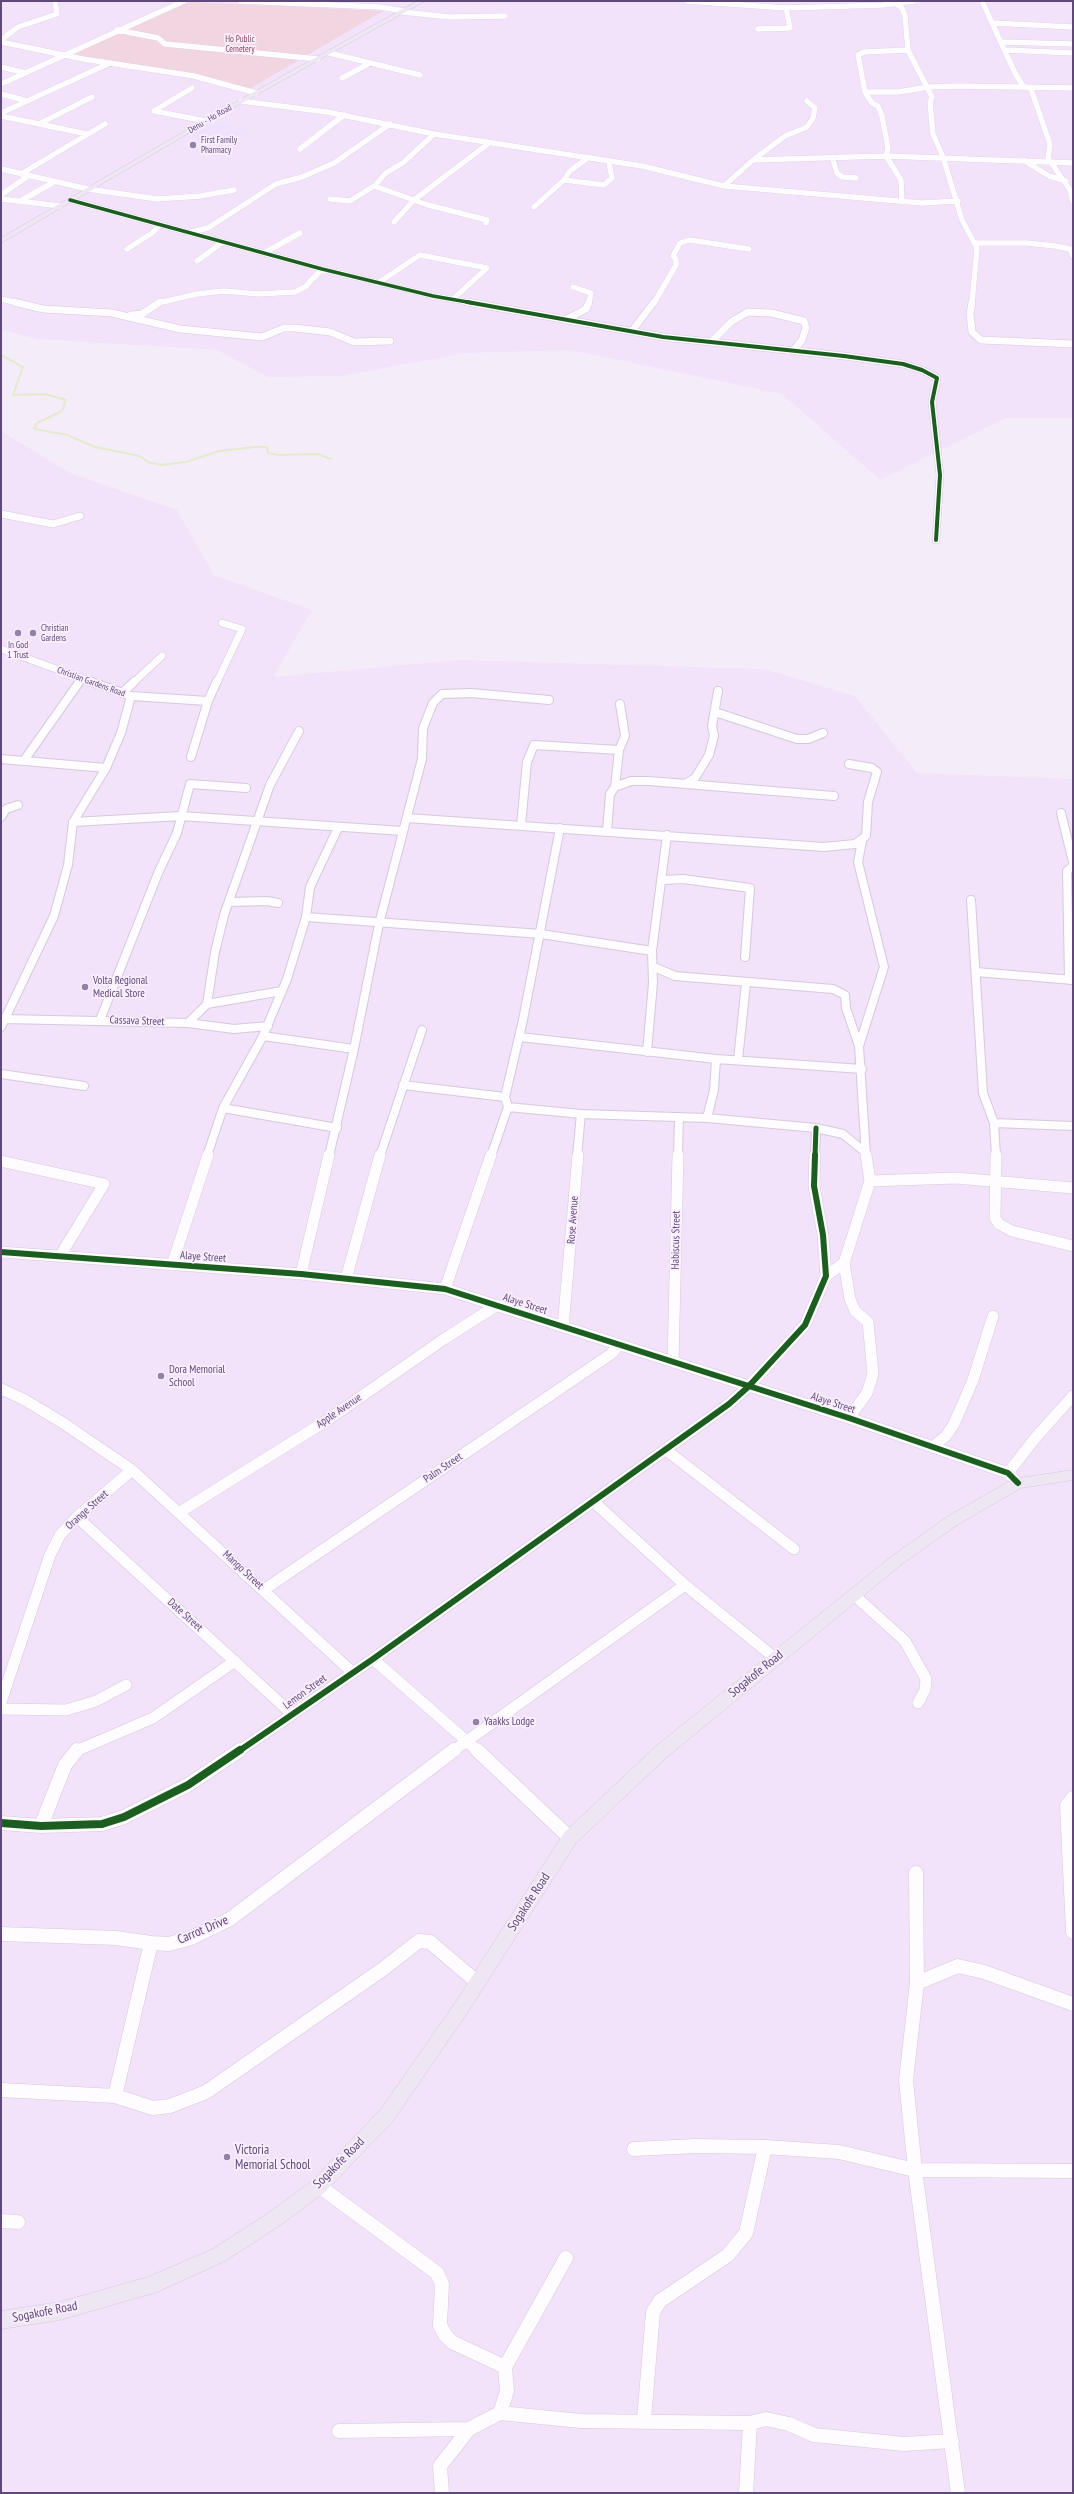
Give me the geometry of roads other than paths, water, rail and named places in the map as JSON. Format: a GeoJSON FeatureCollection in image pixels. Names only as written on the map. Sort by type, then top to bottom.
{"type":"FeatureCollection","features":[{"type":"Feature","properties":{"kind":"main road","name":"Denu - Ho Road"},"geometry":{"type":"LineString","coordinates":[[1,241],[241,101],[422,1]]}},
{"type":"Feature","properties":{"kind":"main road","name":"Sogakofe Road"},"geometry":{"type":"LineString","coordinates":[[1,2320],[60,2311],[150,2286],[218,2255],[273,2220],[319,2186],[386,2115],[477,1982],[570,1838],[661,1752],[775,1658],[898,1560],[1013,1478],[1073,1475]]}},
{"type":"Feature","properties":{"kind":"street"},"geometry":{"type":"LineString","coordinates":[[1,41],[18,27],[57,14],[55,1]]}},
{"type":"Feature","properties":{"kind":"street"},"geometry":{"type":"LineString","coordinates":[[1,84],[67,55],[117,30],[184,1]]}},
{"type":"Feature","properties":{"kind":"street"},"geometry":{"type":"LineString","coordinates":[[240,1],[370,4],[403,11],[450,17],[473,14],[505,16]]}},
{"type":"Feature","properties":{"kind":"street"},"geometry":{"type":"LineString","coordinates":[[686,1],[786,8],[836,4],[896,4],[914,1]]}},
{"type":"Feature","properties":{"kind":"street"},"geometry":{"type":"LineString","coordinates":[[792,1],[793,8]]}},
{"type":"Feature","properties":{"kind":"street"},"geometry":{"type":"LineString","coordinates":[[982,1],[1023,86],[1031,88]]}},
{"type":"Feature","properties":{"kind":"street"},"geometry":{"type":"LineString","coordinates":[[896,4],[902,8],[905,16],[908,50],[932,97],[930,102],[933,134],[943,157],[958,201],[962,220],[977,248],[975,283],[970,314],[972,332],[975,337],[981,340],[1073,344]]}},
{"type":"Feature","properties":{"kind":"street"},"geometry":{"type":"LineString","coordinates":[[758,29],[790,28],[786,8]]}},
{"type":"Feature","properties":{"kind":"street"},"geometry":{"type":"LineString","coordinates":[[992,22],[1073,27]]}},
{"type":"Feature","properties":{"kind":"street"},"geometry":{"type":"LineString","coordinates":[[117,30],[158,38],[165,44],[193,45],[247,54],[318,59]]}},
{"type":"Feature","properties":{"kind":"street"},"geometry":{"type":"LineString","coordinates":[[1,41],[110,63],[194,76],[256,93]]}},
{"type":"Feature","properties":{"kind":"street"},"geometry":{"type":"LineString","coordinates":[[1001,42],[1073,44]]}},
{"type":"Feature","properties":{"kind":"street"},"geometry":{"type":"LineString","coordinates":[[902,202],[901,180],[886,156],[888,148],[882,116],[878,106],[872,103],[865,92],[858,55],[860,53],[908,50]]}},
{"type":"Feature","properties":{"kind":"street"},"geometry":{"type":"LineString","coordinates":[[1006,50],[1073,53]]}},
{"type":"Feature","properties":{"kind":"street"},"geometry":{"type":"LineString","coordinates":[[329,53],[420,75]]}},
{"type":"Feature","properties":{"kind":"street"},"geometry":{"type":"LineString","coordinates":[[1,115],[110,63]]}},
{"type":"Feature","properties":{"kind":"street"},"geometry":{"type":"LineString","coordinates":[[342,78],[370,63]]}},
{"type":"Feature","properties":{"kind":"street"},"geometry":{"type":"LineString","coordinates":[[1,66],[26,73]]}},
{"type":"Feature","properties":{"kind":"street"},"geometry":{"type":"LineString","coordinates":[[865,92],[898,92],[928,87],[1073,88]]}},
{"type":"Feature","properties":{"kind":"street"},"geometry":{"type":"LineString","coordinates":[[192,88],[154,111],[206,121]]}},
{"type":"Feature","properties":{"kind":"street"},"geometry":{"type":"LineString","coordinates":[[1031,88],[1050,144],[1048,158],[1065,181],[1073,202]]}},
{"type":"Feature","properties":{"kind":"street"},"geometry":{"type":"LineString","coordinates":[[1,94],[28,101]]}},
{"type":"Feature","properties":{"kind":"street"},"geometry":{"type":"LineString","coordinates":[[39,124],[92,97]]}},
{"type":"Feature","properties":{"kind":"street"},"geometry":{"type":"LineString","coordinates":[[241,101],[344,115],[434,134],[670,171],[724,186],[902,202],[958,201]]}},
{"type":"Feature","properties":{"kind":"street"},"geometry":{"type":"LineString","coordinates":[[724,186],[753,160],[785,136],[807,127],[813,118],[815,108],[807,101]]}},
{"type":"Feature","properties":{"kind":"street"},"geometry":{"type":"LineString","coordinates":[[1,115],[87,134]]}},
{"type":"Feature","properties":{"kind":"street"},"geometry":{"type":"LineString","coordinates":[[300,149],[344,115]]}},
{"type":"Feature","properties":{"kind":"street"},"geometry":{"type":"LineString","coordinates":[[21,174],[105,124]]}},
{"type":"Feature","properties":{"kind":"street"},"geometry":{"type":"LineString","coordinates":[[190,233],[208,228],[276,184],[302,177],[334,163],[390,124]]}},
{"type":"Feature","properties":{"kind":"street"},"geometry":{"type":"LineString","coordinates":[[330,199],[350,201],[374,186],[386,173],[404,162],[434,134]]}},
{"type":"Feature","properties":{"kind":"street"},"geometry":{"type":"LineString","coordinates":[[394,222],[414,200],[489,143]]}},
{"type":"Feature","properties":{"kind":"street"},"geometry":{"type":"LineString","coordinates":[[753,160],[886,156],[1073,163]]}},
{"type":"Feature","properties":{"kind":"street"},"geometry":{"type":"LineString","coordinates":[[832,158],[837,173],[842,177],[856,178]]}},
{"type":"Feature","properties":{"kind":"street"},"geometry":{"type":"LineString","coordinates":[[534,207],[564,180],[570,171],[586,159]]}},
{"type":"Feature","properties":{"kind":"street"},"geometry":{"type":"LineString","coordinates":[[1024,161],[1034,165],[1049,176],[1073,185]]}},
{"type":"Feature","properties":{"kind":"street"},"geometry":{"type":"LineString","coordinates":[[564,180],[604,185],[612,178],[609,162]]}},
{"type":"Feature","properties":{"kind":"street"},"geometry":{"type":"LineString","coordinates":[[1,169],[88,189],[162,200],[234,190]]}},
{"type":"Feature","properties":{"kind":"street"},"geometry":{"type":"LineString","coordinates":[[1,195],[28,176]]}},
{"type":"Feature","properties":{"kind":"street"},"geometry":{"type":"LineString","coordinates":[[22,200],[54,182]]}},
{"type":"Feature","properties":{"kind":"street"},"geometry":{"type":"LineString","coordinates":[[374,186],[414,200],[487,220],[486,223]]}},
{"type":"Feature","properties":{"kind":"street"},"geometry":{"type":"LineString","coordinates":[[1,198],[60,206]]}},
{"type":"Feature","properties":{"kind":"street"},"geometry":{"type":"LineString","coordinates":[[70,200],[322,269],[378,283],[454,299],[632,332],[903,364],[922,370],[937,378],[932,402],[940,475],[936,540]]}},
{"type":"Feature","properties":{"kind":"street"},"geometry":{"type":"LineString","coordinates":[[127,249],[152,233],[160,225]]}},
{"type":"Feature","properties":{"kind":"street"},"geometry":{"type":"LineString","coordinates":[[264,253],[300,233]]}},
{"type":"Feature","properties":{"kind":"street"},"geometry":{"type":"LineString","coordinates":[[632,332],[651,308],[676,265],[676,259],[673,256],[680,243],[689,240],[749,248]]}},
{"type":"Feature","properties":{"kind":"street"},"geometry":{"type":"LineString","coordinates":[[197,261],[223,242]]}},
{"type":"Feature","properties":{"kind":"street"},"geometry":{"type":"LineString","coordinates":[[974,243],[1027,243],[1055,246],[1070,249],[1073,256]]}},
{"type":"Feature","properties":{"kind":"street"},"geometry":{"type":"LineString","coordinates":[[378,283],[411,259],[420,255],[487,268],[454,299]]}},
{"type":"Feature","properties":{"kind":"street"},"geometry":{"type":"LineString","coordinates":[[125,316],[142,314],[160,302],[197,294],[224,291],[258,294],[295,292],[305,287],[322,269]]}},
{"type":"Feature","properties":{"kind":"street"},"geometry":{"type":"LineString","coordinates":[[565,320],[586,309],[592,296],[591,292],[573,288]]}},
{"type":"Feature","properties":{"kind":"street"},"geometry":{"type":"LineString","coordinates":[[1,299],[43,309],[125,316],[180,329],[262,337],[284,328],[296,328],[330,332],[354,342],[390,341]]}},
{"type":"Feature","properties":{"kind":"street"},"geometry":{"type":"LineString","coordinates":[[712,342],[731,322],[748,312],[771,313],[804,321],[806,328],[802,340],[794,350]]}},
{"type":"Feature","properties":{"kind":"street"},"geometry":{"type":"LineString","coordinates":[[1,514],[53,524],[80,516]]}},
{"type":"Feature","properties":{"kind":"street"},"geometry":{"type":"LineString","coordinates":[[191,757],[208,701],[242,629],[222,623]]}},
{"type":"Feature","properties":{"kind":"street","name":"Christian Gardens Road"},"geometry":{"type":"LineString","coordinates":[[1,649],[131,696],[208,701]]}},
{"type":"Feature","properties":{"kind":"street"},"geometry":{"type":"LineString","coordinates":[[122,693],[162,656]]}},
{"type":"Feature","properties":{"kind":"street"},"geometry":{"type":"LineString","coordinates":[[25,760],[81,679]]}},
{"type":"Feature","properties":{"kind":"street"},"geometry":{"type":"LineString","coordinates":[[685,784],[695,778],[709,755],[714,736],[712,726],[718,691]]}},
{"type":"Feature","properties":{"kind":"street"},"geometry":{"type":"LineString","coordinates":[[301,1274],[337,1128],[379,924],[422,759],[423,728],[433,703],[442,694],[471,693],[549,700]]}},
{"type":"Feature","properties":{"kind":"street"},"geometry":{"type":"LineString","coordinates":[[3,1023],[54,916],[68,865],[73,822],[106,768],[121,733],[131,696]]}},
{"type":"Feature","properties":{"kind":"street"},"geometry":{"type":"LineString","coordinates":[[607,831],[610,794],[615,787],[619,750],[625,736],[620,704]]}},
{"type":"Feature","properties":{"kind":"street"},"geometry":{"type":"LineString","coordinates":[[715,712],[797,739],[808,739],[823,733]]}},
{"type":"Feature","properties":{"kind":"street"},"geometry":{"type":"LineString","coordinates":[[207,1004],[215,952],[229,902],[270,785],[299,731]]}},
{"type":"Feature","properties":{"kind":"street"},"geometry":{"type":"LineString","coordinates":[[521,825],[527,762],[534,745],[619,750]]}},
{"type":"Feature","properties":{"kind":"street"},"geometry":{"type":"LineString","coordinates":[[1,759],[106,768]]}},
{"type":"Feature","properties":{"kind":"street"},"geometry":{"type":"LineString","coordinates":[[849,764],[872,768],[877,772],[868,802],[866,836],[862,841],[858,862],[884,967],[859,1046]]}},
{"type":"Feature","properties":{"kind":"street"},"geometry":{"type":"LineString","coordinates":[[615,787],[631,781],[834,796]]}},
{"type":"Feature","properties":{"kind":"street"},"geometry":{"type":"LineString","coordinates":[[100,1020],[156,878],[177,833],[190,784],[246,788]]}},
{"type":"Feature","properties":{"kind":"street"},"geometry":{"type":"LineString","coordinates":[[1,817],[7,808],[18,805]]}},
{"type":"Feature","properties":{"kind":"street"},"geometry":{"type":"LineString","coordinates":[[1061,813],[1073,862]]}},
{"type":"Feature","properties":{"kind":"street"},"geometry":{"type":"LineString","coordinates":[[73,822],[181,816],[338,828],[403,831]]}},
{"type":"Feature","properties":{"kind":"street"},"geometry":{"type":"LineString","coordinates":[[407,818],[824,847],[862,841]]}},
{"type":"Feature","properties":{"kind":"street"},"geometry":{"type":"LineString","coordinates":[[172,1265],[224,1108],[264,1036],[282,991],[306,917],[310,887],[338,828]]}},
{"type":"Feature","properties":{"kind":"street"},"geometry":{"type":"LineString","coordinates":[[445,1289],[508,1107],[505,1097],[520,1037],[541,934],[560,828]]}},
{"type":"Feature","properties":{"kind":"street"},"geometry":{"type":"LineString","coordinates":[[648,1052],[654,967],[652,951],[663,880],[667,835]]}},
{"type":"Feature","properties":{"kind":"street"},"geometry":{"type":"LineString","coordinates":[[976,972],[1071,980],[1067,871],[1073,866]]}},
{"type":"Feature","properties":{"kind":"street"},"geometry":{"type":"LineString","coordinates":[[663,880],[689,879],[750,888],[745,957]]}},
{"type":"Feature","properties":{"kind":"street"},"geometry":{"type":"LineString","coordinates":[[971,900],[983,1093],[994,1123],[997,1180],[995,1218],[999,1224],[1012,1230],[1073,1246]]}},
{"type":"Feature","properties":{"kind":"street"},"geometry":{"type":"LineString","coordinates":[[229,902],[267,901],[278,903]]}},
{"type":"Feature","properties":{"kind":"street"},"geometry":{"type":"LineString","coordinates":[[306,917],[379,924],[541,934],[652,951]]}},
{"type":"Feature","properties":{"kind":"street"},"geometry":{"type":"LineString","coordinates":[[654,967],[676,976],[840,991],[845,995],[846,1008],[859,1046],[862,1069],[865,1152],[870,1181],[844,1263],[850,1299],[855,1311],[868,1322],[873,1374],[867,1393],[849,1418]]}},
{"type":"Feature","properties":{"kind":"street"},"geometry":{"type":"LineString","coordinates":[[738,1060],[740,1025],[746,983]]}},
{"type":"Feature","properties":{"kind":"street"},"geometry":{"type":"LineString","coordinates":[[188,1023],[207,1004],[282,991]]}},
{"type":"Feature","properties":{"kind":"street","name":"Cassava Street"},"geometry":{"type":"LineString","coordinates":[[3,1023],[100,1020],[188,1023],[234,1029],[268,1026]]}},
{"type":"Feature","properties":{"kind":"street"},"geometry":{"type":"LineString","coordinates":[[346,1279],[374,1175],[422,1030]]}},
{"type":"Feature","properties":{"kind":"street"},"geometry":{"type":"LineString","coordinates":[[264,1036],[354,1049]]}},
{"type":"Feature","properties":{"kind":"street"},"geometry":{"type":"LineString","coordinates":[[520,1037],[716,1059],[862,1069]]}},
{"type":"Feature","properties":{"kind":"street"},"geometry":{"type":"LineString","coordinates":[[707,1118],[714,1090],[716,1059]]}},
{"type":"Feature","properties":{"kind":"street"},"geometry":{"type":"LineString","coordinates":[[1,1074],[84,1086]]}},
{"type":"Feature","properties":{"kind":"street"},"geometry":{"type":"LineString","coordinates":[[403,1085],[505,1097]]}},
{"type":"Feature","properties":{"kind":"street"},"geometry":{"type":"LineString","coordinates":[[508,1107],[581,1114],[707,1118],[816,1128],[843,1134],[865,1152]]}},
{"type":"Feature","properties":{"kind":"street"},"geometry":{"type":"LineString","coordinates":[[224,1108],[337,1128]]}},
{"type":"Feature","properties":{"kind":"street","name":"Rose Avenue"},"geometry":{"type":"LineString","coordinates":[[563,1327],[581,1114]]}},
{"type":"Feature","properties":{"kind":"street","name":"Habiscus Street"},"geometry":{"type":"LineString","coordinates":[[673,1362],[679,1117]]}},
{"type":"Feature","properties":{"kind":"street"},"geometry":{"type":"LineString","coordinates":[[994,1123],[1073,1126]]}},
{"type":"Feature","properties":{"kind":"street"},"geometry":{"type":"LineString","coordinates":[[816,1128],[814,1186],[823,1235],[826,1276]]}},
{"type":"Feature","properties":{"kind":"street"},"geometry":{"type":"LineString","coordinates":[[1,1161],[104,1184],[60,1256]]}},
{"type":"Feature","properties":{"kind":"street"},"geometry":{"type":"LineString","coordinates":[[870,1181],[904,1178],[997,1180],[1073,1188]]}},
{"type":"Feature","properties":{"kind":"street","name":"Alaye Street"},"geometry":{"type":"LineString","coordinates":[[1,1252],[301,1274],[445,1289],[849,1418],[932,1447],[1013,1478]]}},
{"type":"Feature","properties":{"kind":"street"},"geometry":{"type":"LineString","coordinates":[[826,1276],[844,1263]]}},
{"type":"Feature","properties":{"kind":"street","name":"Lemon Street"},"geometry":{"type":"LineString","coordinates":[[1,1823],[41,1826],[102,1824],[124,1817],[188,1786],[351,1671],[373,1659],[729,1404],[748,1387],[805,1325],[826,1276]]}},
{"type":"Feature","properties":{"kind":"street","name":"Apple Avenue"},"geometry":{"type":"LineString","coordinates":[[180,1512],[326,1421],[444,1339],[496,1306]]}},
{"type":"Feature","properties":{"kind":"street"},"geometry":{"type":"LineString","coordinates":[[932,1447],[946,1436],[954,1424],[973,1380],[993,1316]]}},
{"type":"Feature","properties":{"kind":"street","name":"Palm Street"},"geometry":{"type":"LineString","coordinates":[[264,1589],[611,1354],[619,1345]]}},
{"type":"Feature","properties":{"kind":"street"},"geometry":{"type":"LineString","coordinates":[[1,1389],[23,1399],[63,1423],[132,1470]]}},
{"type":"Feature","properties":{"kind":"street"},"geometry":{"type":"LineString","coordinates":[[1013,1478],[1036,1437],[1073,1396]]}},
{"type":"Feature","properties":{"kind":"street"},"geometry":{"type":"LineString","coordinates":[[666,1450],[794,1548]]}},
{"type":"Feature","properties":{"kind":"street","name":"Mango Street"},"geometry":{"type":"LineString","coordinates":[[132,1470],[264,1589],[351,1671]]}},
{"type":"Feature","properties":{"kind":"street","name":"Orange Street"},"geometry":{"type":"LineString","coordinates":[[1,1702],[50,1555],[60,1535],[77,1517],[132,1470]]}},
{"type":"Feature","properties":{"kind":"street"},"geometry":{"type":"LineString","coordinates":[[594,1502],[685,1585],[775,1658]]}},
{"type":"Feature","properties":{"kind":"street","name":"Date Street"},"geometry":{"type":"LineString","coordinates":[[77,1517],[292,1714]]}},
{"type":"Feature","properties":{"kind":"street","name":"Carrot Drive"},"geometry":{"type":"LineString","coordinates":[[1,1934],[116,1938],[169,1944],[191,1938],[230,1919],[467,1740],[685,1585]]}},
{"type":"Feature","properties":{"kind":"street"},"geometry":{"type":"LineString","coordinates":[[854,1596],[905,1641],[926,1679],[925,1690],[918,1703]]}},
{"type":"Feature","properties":{"kind":"street"},"geometry":{"type":"LineString","coordinates":[[373,1659],[467,1740],[570,1838]]}},
{"type":"Feature","properties":{"kind":"street"},"geometry":{"type":"LineString","coordinates":[[41,1826],[65,1765],[70,1756],[79,1748],[153,1718],[235,1661]]}},
{"type":"Feature","properties":{"kind":"street"},"geometry":{"type":"LineString","coordinates":[[1,1709],[66,1710],[96,1701],[126,1685]]}},
{"type":"Feature","properties":{"kind":"street"},"geometry":{"type":"LineString","coordinates":[[1073,1798],[1067,1806],[1071,1835],[1073,1932]]}},
{"type":"Feature","properties":{"kind":"street"},"geometry":{"type":"LineString","coordinates":[[916,1873],[917,1983],[906,2080],[915,2170],[958,2493]]}},
{"type":"Feature","properties":{"kind":"street"},"geometry":{"type":"LineString","coordinates":[[1,2090],[115,2096],[153,2108],[170,2106],[206,2092],[383,1969],[419,1941],[430,1942],[477,1982]]}},
{"type":"Feature","properties":{"kind":"street"},"geometry":{"type":"LineString","coordinates":[[115,2096],[151,1943]]}},
{"type":"Feature","properties":{"kind":"street"},"geometry":{"type":"LineString","coordinates":[[917,1983],[958,1966],[984,1972],[1073,2004]]}},
{"type":"Feature","properties":{"kind":"street"},"geometry":{"type":"LineString","coordinates":[[634,2149],[694,2146],[765,2147],[839,2152],[915,2170],[1073,2171]]}},
{"type":"Feature","properties":{"kind":"street"},"geometry":{"type":"LineString","coordinates":[[644,2420],[653,2312],[660,2301],[728,2255],[746,2234],[765,2147]]}},
{"type":"Feature","properties":{"kind":"street"},"geometry":{"type":"LineString","coordinates":[[319,2186],[437,2273],[442,2284],[440,2325],[445,2335],[452,2342],[505,2367]]}},
{"type":"Feature","properties":{"kind":"street"},"geometry":{"type":"LineString","coordinates":[[1,2221],[18,2222]]}},
{"type":"Feature","properties":{"kind":"street"},"geometry":{"type":"LineString","coordinates":[[500,2413],[508,2391],[505,2367],[566,2258]]}},
{"type":"Feature","properties":{"kind":"street"},"geometry":{"type":"LineString","coordinates":[[442,2493],[440,2466],[469,2429],[500,2413],[581,2421],[644,2420],[750,2423],[766,2419],[788,2424],[814,2435],[904,2444],[952,2441]]}},
{"type":"Feature","properties":{"kind":"street"},"geometry":{"type":"LineString","coordinates":[[746,2493],[750,2423]]}},
{"type":"Feature","properties":{"kind":"street"},"geometry":{"type":"LineString","coordinates":[[339,2431],[469,2429]]}},
{"type":"Feature","properties":{"kind":"waterway"},"geometry":{"type":"LineString","coordinates":[[1,355],[23,367],[13,395],[45,394],[66,400],[62,411],[37,423],[34,428],[40,430],[67,435],[95,447],[140,456],[148,462],[161,465],[186,462],[219,451],[255,447],[267,447],[268,453],[280,455],[318,454],[331,459]]}},
{"type":"Feature","properties":{"kind":"place","name":"First Family Pharmacy"},"geometry":{"type":"Point","coordinates":[193,145]}},
{"type":"Feature","properties":{"kind":"place","name":"In God 1 Trust"},"geometry":{"type":"Point","coordinates":[18,633]}},
{"type":"Feature","properties":{"kind":"place","name":"Christian Gardens"},"geometry":{"type":"Point","coordinates":[33,633]}},
{"type":"Feature","properties":{"kind":"place","name":"Volta Regional Medical Store"},"geometry":{"type":"Point","coordinates":[85,987]}},
{"type":"Feature","properties":{"kind":"place","name":"Dora Memorial School"},"geometry":{"type":"Point","coordinates":[161,1376]}},
{"type":"Feature","properties":{"kind":"place","name":"Yaakks Lodge"},"geometry":{"type":"Point","coordinates":[476,1722]}},
{"type":"Feature","properties":{"kind":"place","name":"Victoria Memorial School"},"geometry":{"type":"Point","coordinates":[227,2157]}},
{"type":"Feature","properties":{"kind":"park label","name":"Ho Public Cemetery"},"geometry":{"type":"Point","coordinates":[240,44]}}]}
